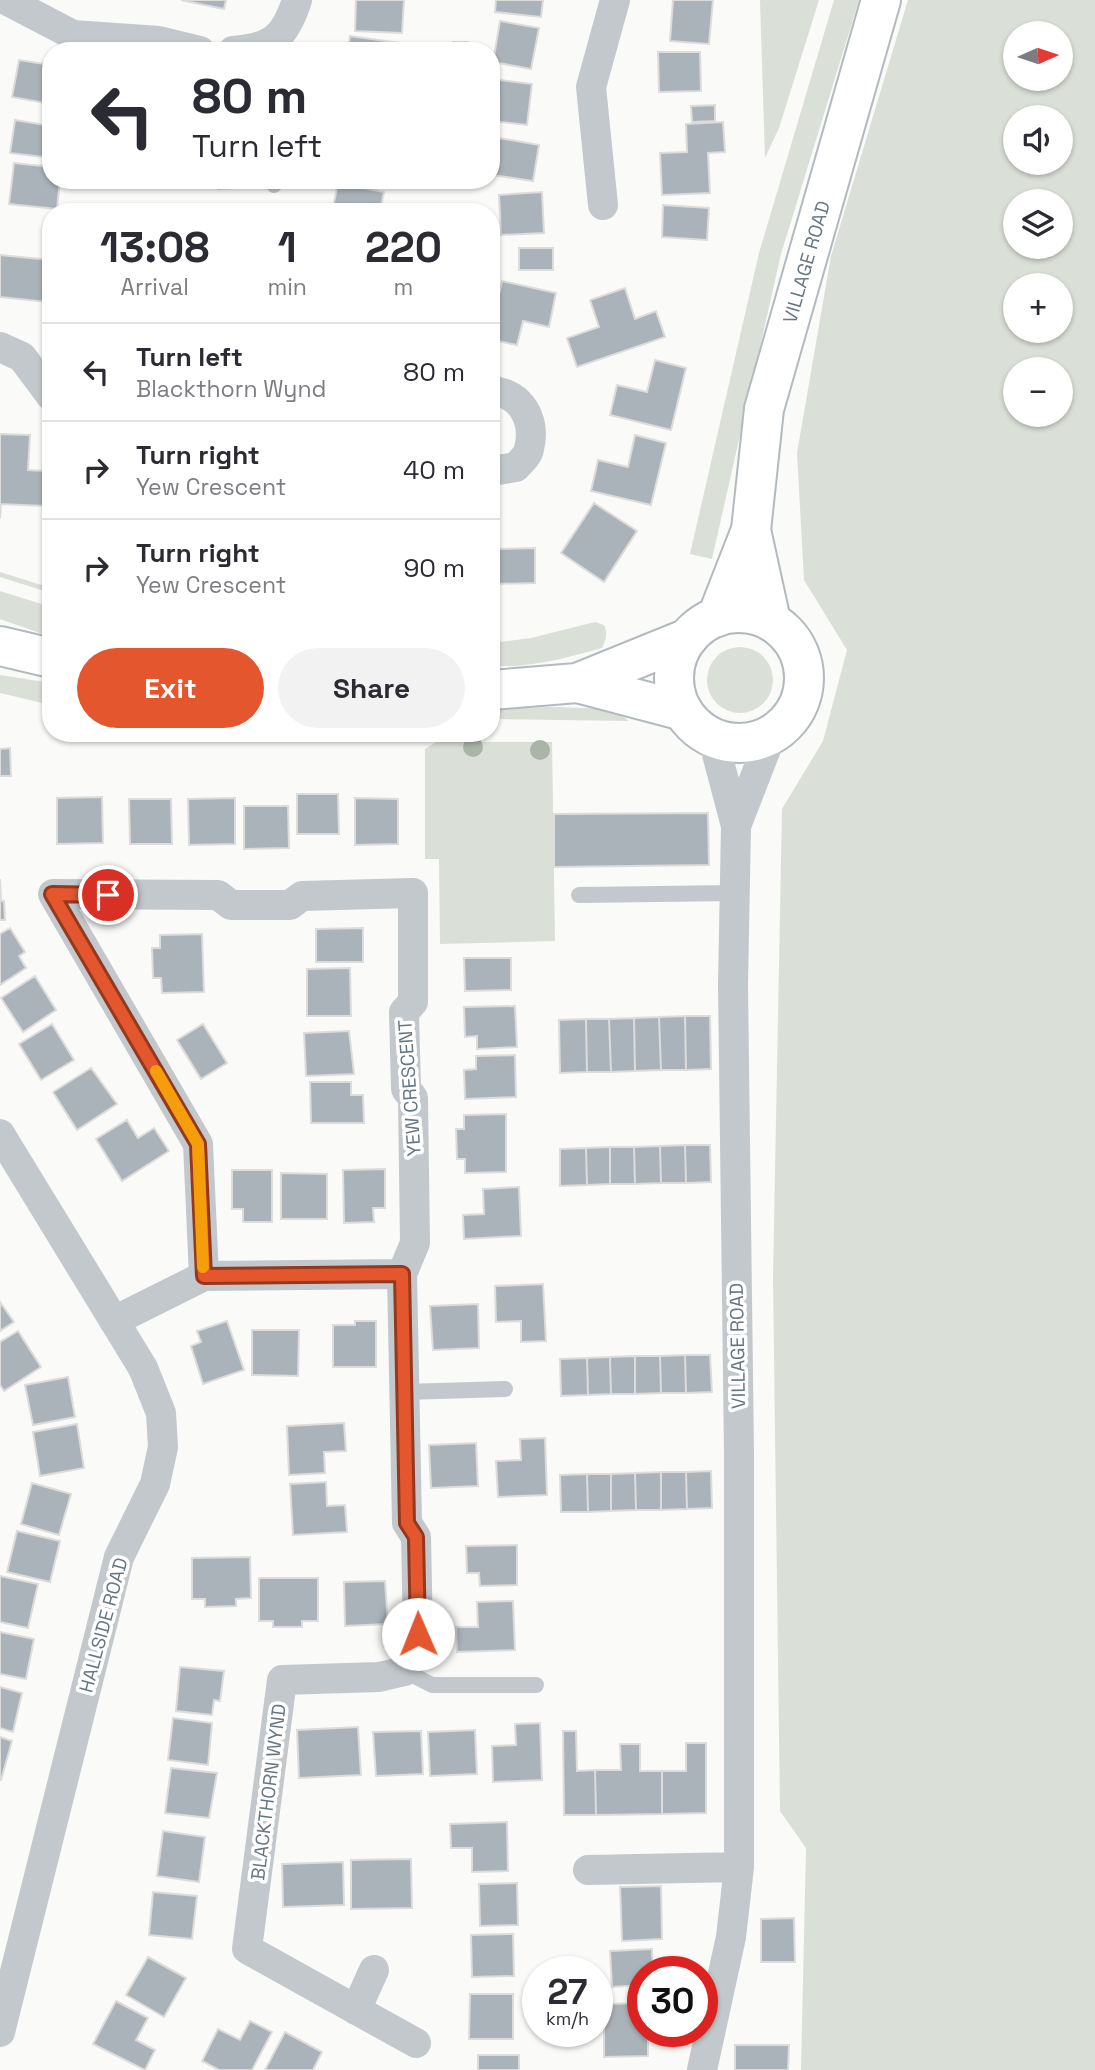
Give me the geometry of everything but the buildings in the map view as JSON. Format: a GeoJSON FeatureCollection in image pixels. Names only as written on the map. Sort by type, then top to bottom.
{"type":"FeatureCollection","features":[{"type":"Feature","properties":{"kind":"street"},"geometry":{"type":"LineString","coordinates":[[0,9],[5,0],[73,35],[163,42]]}},
{"type":"Feature","properties":{"kind":"street"},"geometry":{"type":"LineString","coordinates":[[273,42],[289,23],[297,0]]}},
{"type":"Feature","properties":{"kind":"street"},"geometry":{"type":"LineString","coordinates":[[603,205],[591,87],[615,0]]}},
{"type":"Feature","properties":{"kind":"street","name":"VILLAGE ROAD"},"geometry":{"type":"LineString","coordinates":[[771,621],[751,530],[764,409],[881,0]]}},
{"type":"Feature","properties":{"kind":"street"},"geometry":{"type":"LineString","coordinates":[[0,347],[22,356],[42,384]]}},
{"type":"Feature","properties":{"kind":"street"},"geometry":{"type":"LineString","coordinates":[[500,392],[525,407],[531,427],[529,452],[516,467],[500,470]]}},
{"type":"Feature","properties":{"kind":"street","name":"VILLAGE ROAD"},"geometry":{"type":"LineString","coordinates":[[703,628],[751,530]]}},
{"type":"Feature","properties":{"kind":"street"},"geometry":{"type":"LineString","coordinates":[[500,689],[577,683],[703,628],[744,613],[771,621],[786,633],[797,649],[804,668],[804,688],[798,707],[787,724],[771,736],[742,744],[713,739],[696,727],[683,711],[674,687],[676,661],[703,628]]}},
{"type":"Feature","properties":{"kind":"street"},"geometry":{"type":"LineString","coordinates":[[0,646],[42,656]]}},
{"type":"Feature","properties":{"kind":"street"},"geometry":{"type":"LineString","coordinates":[[577,683],[683,711]]}},
{"type":"Feature","properties":{"kind":"street","name":"VILLAGE ROAD"},"geometry":{"type":"LineString","coordinates":[[736,827],[771,736]]}},
{"type":"Feature","properties":{"kind":"street","name":"VILLAGE ROAD"},"geometry":{"type":"LineString","coordinates":[[702,2070],[731,1937],[739,1867],[739,1453],[733,985],[736,827],[713,739]]}},
{"type":"Feature","properties":{"kind":"street","name":"YEW CRESCENT"},"geometry":{"type":"LineString","coordinates":[[204,1276],[198,1144],[52,894],[218,895],[232,905],[290,905],[302,896],[412,893],[413,1002],[404,1012],[406,1089],[413,1098],[415,1243],[402,1274]]}},
{"type":"Feature","properties":{"kind":"street","name":"HALLSIDE ROAD"},"geometry":{"type":"LineString","coordinates":[[0,1134],[143,1368],[160,1413],[163,1447],[155,1483],[119,1557],[0,2032]]}},
{"type":"Feature","properties":{"kind":"street"},"geometry":{"type":"LineString","coordinates":[[114,1321],[204,1276],[402,1274],[407,1523],[416,1537],[418,1634],[405,1671]]}},
{"type":"Feature","properties":{"kind":"street","name":"BLACKTHORN WYND"},"geometry":{"type":"LineString","coordinates":[[405,1671],[379,1677],[282,1680],[247,1949],[416,2043]]}},
{"type":"Feature","properties":{"kind":"street"},"geometry":{"type":"LineString","coordinates":[[588,1870],[739,1867]]}},
{"type":"Feature","properties":{"kind":"street"},"geometry":{"type":"LineString","coordinates":[[356,2010],[374,1970]]}},
{"type":"Feature","properties":{"kind":"lane"},"geometry":{"type":"LineString","coordinates":[[579,895],[735,893]]}},
{"type":"Feature","properties":{"kind":"lane"},"geometry":{"type":"LineString","coordinates":[[405,1392],[505,1389]]}},
{"type":"Feature","properties":{"kind":"lane"},"geometry":{"type":"LineString","coordinates":[[405,1671],[432,1685],[536,1685]]}},
{"type":"Feature","properties":{"kind":"shaded area"},"geometry":{"type":"Polygon","coordinates":[[[760,0],[819,0],[779,128],[765,158],[760,0]]]}},
{"type":"Feature","properties":{"kind":"shaded area"},"geometry":{"type":"Polygon","coordinates":[[[834,0],[859,0],[781,254],[712,559],[690,554],[759,253],[834,0]]]}},
{"type":"Feature","properties":{"kind":"shaded area"},"geometry":{"type":"Polygon","coordinates":[[[908,0],[1095,0],[1095,2070],[801,2070],[806,1848],[780,1811],[773,1277],[782,809],[823,741],[847,650],[804,580],[797,453],[831,256],[908,0]]]}},
{"type":"Feature","properties":{"kind":"shaded area"},"geometry":{"type":"Polygon","coordinates":[[[0,572],[42,585],[42,590],[0,577],[0,572]]]}},
{"type":"Feature","properties":{"kind":"shaded area"},"geometry":{"type":"Polygon","coordinates":[[[0,591],[42,604],[42,634],[0,619],[0,591]]]}},
{"type":"Feature","properties":{"kind":"shaded area"},"geometry":{"type":"Polygon","coordinates":[[[595,622],[604,625],[606,636],[602,648],[534,664],[500,666],[500,642],[531,638],[595,622]]]}},
{"type":"Feature","properties":{"kind":"shaded area"},"geometry":{"type":"Polygon","coordinates":[[[733,647],[747,647],[759,652],[768,661],[773,680],[771,693],[764,704],[747,713],[733,713],[721,708],[712,699],[707,687],[707,673],[712,661],[721,652],[733,647]]]}},
{"type":"Feature","properties":{"kind":"shaded area"},"geometry":{"type":"Polygon","coordinates":[[[0,675],[42,682],[42,703],[0,693],[0,675]]]}},
{"type":"Feature","properties":{"kind":"shaded area"},"geometry":{"type":"Polygon","coordinates":[[[500,708],[587,708],[614,712],[629,721],[500,719],[500,708]]]}},
{"type":"Feature","properties":{"kind":"shaded area"},"geometry":{"type":"Polygon","coordinates":[[[436,742],[552,742],[555,941],[440,944],[439,859],[425,859],[425,749],[436,742]]]}},
{"type":"Feature","properties":{"kind":"slow traffic"},"geometry":{"type":"LineString","coordinates":[[156,1071],[198,1144],[203,1267]]}},
{"type":"Feature","properties":{"kind":"route"},"geometry":{"type":"LineString","coordinates":[[108,895],[52,894],[198,1144],[204,1276],[402,1274],[407,1523],[416,1537],[418,1634]]}}]}
